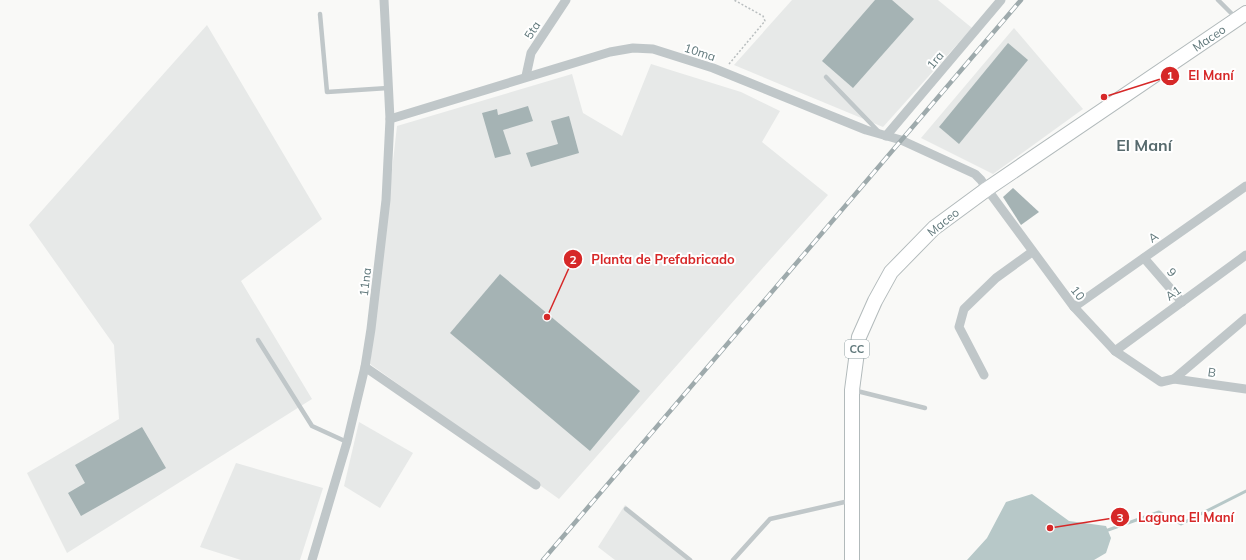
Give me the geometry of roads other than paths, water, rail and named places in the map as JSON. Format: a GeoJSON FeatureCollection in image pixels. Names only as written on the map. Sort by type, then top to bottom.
{"type":"FeatureCollection","features":[{"type":"Feature","properties":{"kind":"main road","name":"Maceo"},"geometry":{"type":"LineString","coordinates":[[852,560],[852,390],[859,337],[875,301],[891,272],[934,228],[987,189],[1242,16]]}},
{"type":"Feature","properties":{"kind":"street","name":"11na"},"geometry":{"type":"LineString","coordinates":[[312,560],[347,442],[365,367],[371,329],[386,200],[390,119],[384,0]]}},
{"type":"Feature","properties":{"kind":"street","name":"5ta"},"geometry":{"type":"LineString","coordinates":[[526,76],[532,53],[566,0]]}},
{"type":"Feature","properties":{"kind":"street","name":"1ra"},"geometry":{"type":"LineString","coordinates":[[884,135],[1001,0]]}},
{"type":"Feature","properties":{"kind":"street","name":"10ma"},"geometry":{"type":"LineString","coordinates":[[390,119],[526,76],[610,52],[633,48],[653,49],[723,72],[884,135],[901,140],[975,174],[987,189]]}},
{"type":"Feature","properties":{"kind":"street","name":"A"},"geometry":{"type":"LineString","coordinates":[[1074,307],[1246,186]]}},
{"type":"Feature","properties":{"kind":"street","name":"10"},"geometry":{"type":"LineString","coordinates":[[987,189],[1074,307],[1114,351],[1161,382],[1174,379]]}},
{"type":"Feature","properties":{"kind":"street"},"geometry":{"type":"LineString","coordinates":[[984,375],[959,327],[964,309],[996,278],[1032,252]]}},
{"type":"Feature","properties":{"kind":"street","name":"A1"},"geometry":{"type":"LineString","coordinates":[[1114,351],[1246,255]]}},
{"type":"Feature","properties":{"kind":"street","name":"9"},"geometry":{"type":"LineString","coordinates":[[1144,258],[1182,302]]}},
{"type":"Feature","properties":{"kind":"street"},"geometry":{"type":"LineString","coordinates":[[1174,379],[1246,318]]}},
{"type":"Feature","properties":{"kind":"street"},"geometry":{"type":"LineString","coordinates":[[365,367],[536,485]]}},
{"type":"Feature","properties":{"kind":"street","name":"B"},"geometry":{"type":"LineString","coordinates":[[1174,379],[1246,389]]}},
{"type":"Feature","properties":{"kind":"lane"},"geometry":{"type":"LineString","coordinates":[[1218,0],[1242,16]]}},
{"type":"Feature","properties":{"kind":"lane"},"geometry":{"type":"LineString","coordinates":[[320,14],[328,92],[388,88]]}},
{"type":"Feature","properties":{"kind":"lane"},"geometry":{"type":"LineString","coordinates":[[826,77],[884,135]]}},
{"type":"Feature","properties":{"kind":"lane"},"geometry":{"type":"LineString","coordinates":[[258,340],[312,426],[347,442]]}},
{"type":"Feature","properties":{"kind":"lane"},"geometry":{"type":"LineString","coordinates":[[852,390],[925,408]]}},
{"type":"Feature","properties":{"kind":"lane"},"geometry":{"type":"LineString","coordinates":[[732,560],[770,519],[851,501]]}},
{"type":"Feature","properties":{"kind":"lane"},"geometry":{"type":"LineString","coordinates":[[626,509],[690,560]]}},
{"type":"Feature","properties":{"kind":"waterway","name":"El Maní"},"geometry":{"type":"LineString","coordinates":[[1108,530],[1159,512],[1181,524],[1246,491]]}},
{"type":"Feature","properties":{"kind":"railway"},"geometry":{"type":"LineString","coordinates":[[543,560],[1021,0]]}},
{"type":"Feature","properties":{"kind":"place","name":"El Maní"},"geometry":{"type":"Point","coordinates":[1104,97]}},
{"type":"Feature","properties":{"kind":"place","name":"Planta de Prefabricado"},"geometry":{"type":"Point","coordinates":[547,317]}},
{"type":"Feature","properties":{"kind":"place","name":"Laguna El Maní"},"geometry":{"type":"Point","coordinates":[1050,528]}},
{"type":"Feature","properties":{"kind":"district","name":"El Maní"},"geometry":{"type":"Point","coordinates":[1144,145]}}]}
